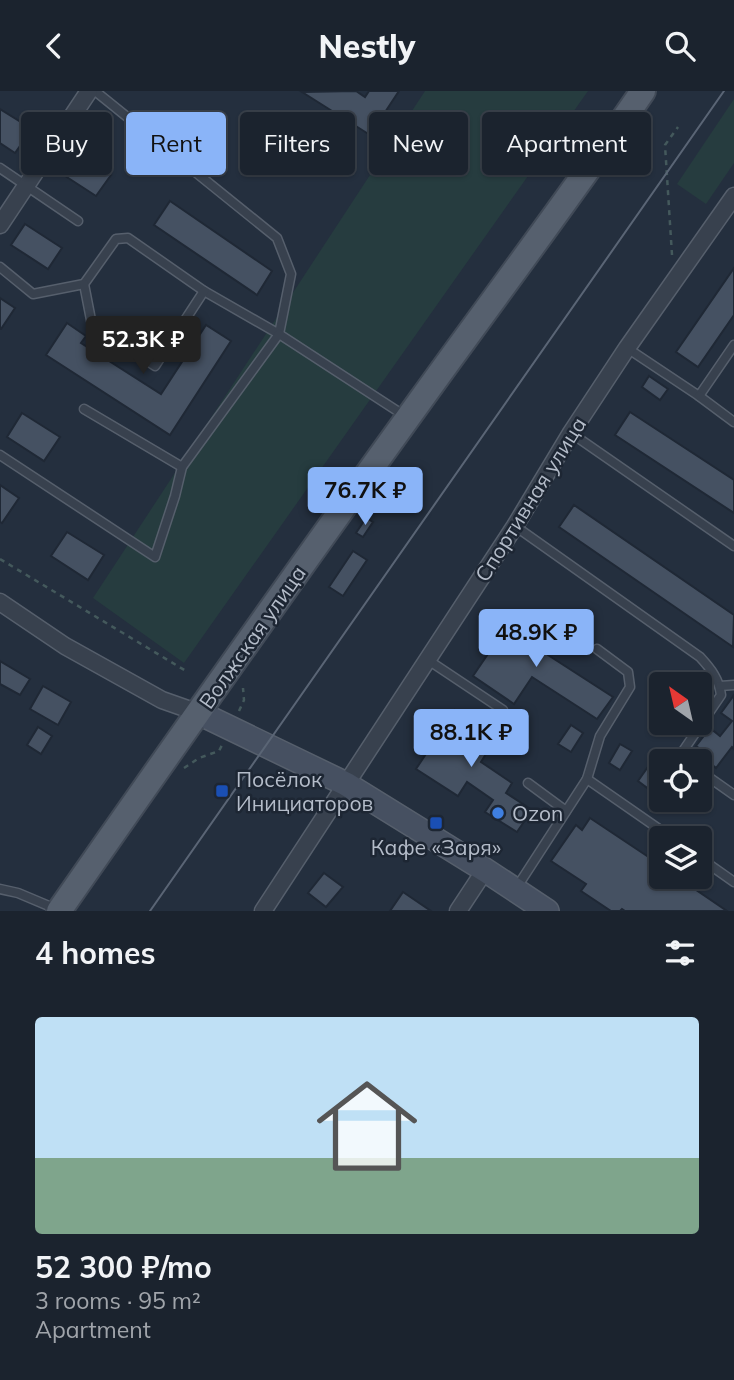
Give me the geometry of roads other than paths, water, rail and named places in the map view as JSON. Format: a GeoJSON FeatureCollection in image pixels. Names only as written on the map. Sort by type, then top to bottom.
{"type":"FeatureCollection","features":[{"type":"Feature","properties":{"kind":"main road","name":"Волжская улица"},"geometry":{"type":"LineString","coordinates":[[59,911],[231,665],[643,91]]}},
{"type":"Feature","properties":{"kind":"street"},"geometry":{"type":"LineString","coordinates":[[0,225],[89,91]]}},
{"type":"Feature","properties":{"kind":"street","name":"Спортивная улица"},"geometry":{"type":"LineString","coordinates":[[262,911],[515,526],[571,433],[627,348],[734,196]]}},
{"type":"Feature","properties":{"kind":"street"},"geometry":{"type":"LineString","coordinates":[[0,602],[65,646],[162,700],[199,713],[346,784],[547,911]]}},
{"type":"Feature","properties":{"kind":"street"},"geometry":{"type":"LineString","coordinates":[[458,911],[485,870]]}},
{"type":"Feature","properties":{"kind":"lane"},"geometry":{"type":"LineString","coordinates":[[0,455],[155,557],[182,467],[279,334],[291,274],[277,238],[95,91]]}},
{"type":"Feature","properties":{"kind":"lane"},"geometry":{"type":"LineString","coordinates":[[0,169],[78,221]]}},
{"type":"Feature","properties":{"kind":"lane"},"geometry":{"type":"LineString","coordinates":[[0,267],[33,294],[84,283],[117,239],[128,238],[204,291],[279,334],[408,418]]}},
{"type":"Feature","properties":{"kind":"lane"},"geometry":{"type":"LineString","coordinates":[[84,283],[92,325],[155,366],[204,291]]}},
{"type":"Feature","properties":{"kind":"lane"},"geometry":{"type":"LineString","coordinates":[[699,396],[734,345]]}},
{"type":"Feature","properties":{"kind":"lane"},"geometry":{"type":"LineString","coordinates":[[627,348],[734,422]]}},
{"type":"Feature","properties":{"kind":"lane"},"geometry":{"type":"LineString","coordinates":[[84,409],[182,467]]}},
{"type":"Feature","properties":{"kind":"lane"},"geometry":{"type":"LineString","coordinates":[[571,433],[734,546]]}},
{"type":"Feature","properties":{"kind":"lane"},"geometry":{"type":"LineString","coordinates":[[515,526],[700,657],[715,674],[721,695],[684,749]]}},
{"type":"Feature","properties":{"kind":"lane"},"geometry":{"type":"LineString","coordinates":[[515,889],[587,779],[600,736],[631,687],[628,672],[597,649]]}},
{"type":"Feature","properties":{"kind":"lane"},"geometry":{"type":"LineString","coordinates":[[428,660],[503,711]]}},
{"type":"Feature","properties":{"kind":"lane"},"geometry":{"type":"LineString","coordinates":[[720,686],[734,685]]}},
{"type":"Feature","properties":{"kind":"lane"},"geometry":{"type":"LineString","coordinates":[[587,779],[654,826]]}},
{"type":"Feature","properties":{"kind":"lane"},"geometry":{"type":"LineString","coordinates":[[712,779],[734,795]]}},
{"type":"Feature","properties":{"kind":"lane"},"geometry":{"type":"LineString","coordinates":[[528,783],[566,811]]}},
{"type":"Feature","properties":{"kind":"lane"},"geometry":{"type":"LineString","coordinates":[[712,866],[734,882]]}},
{"type":"Feature","properties":{"kind":"lane"},"geometry":{"type":"LineString","coordinates":[[0,889],[18,893],[59,911]]}},
{"type":"Feature","properties":{"kind":"tram line"},"geometry":{"type":"LineString","coordinates":[[150,911],[724,91]]}},
{"type":"Feature","properties":{"kind":"place","name":"Посёлок Инициаторов"},"geometry":{"type":"Point","coordinates":[222,791]}},
{"type":"Feature","properties":{"kind":"place","name":"Ozon"},"geometry":{"type":"Point","coordinates":[498,813]}},
{"type":"Feature","properties":{"kind":"place","name":"Кафе «Заря»"},"geometry":{"type":"Point","coordinates":[436,823]}}]}
